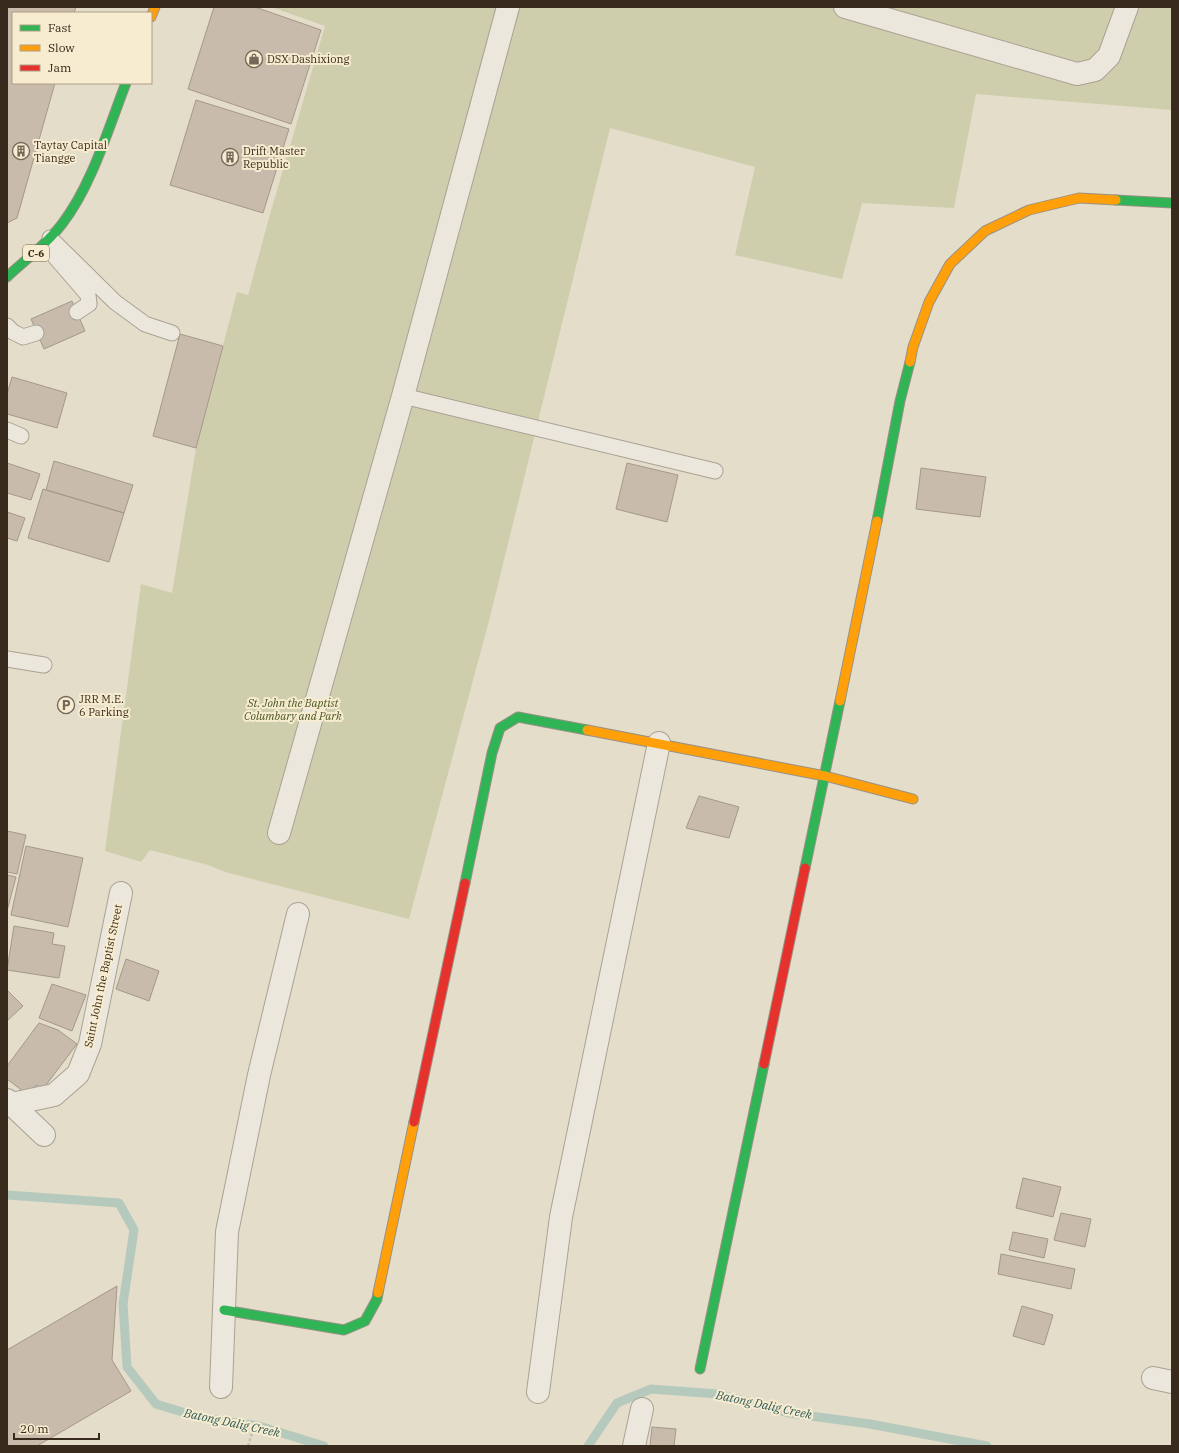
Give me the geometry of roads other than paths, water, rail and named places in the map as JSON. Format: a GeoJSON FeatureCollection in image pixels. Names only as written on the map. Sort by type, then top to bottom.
{"type":"FeatureCollection","features":[{"type":"Feature","properties":{"kind":"street"},"geometry":{"type":"LineString","coordinates":[[279,832],[403,396],[508,7]]}},
{"type":"Feature","properties":{"kind":"street"},"geometry":{"type":"LineString","coordinates":[[845,7],[895,14],[1077,74],[1095,70],[1109,56],[1127,7]]}},
{"type":"Feature","properties":{"kind":"street","name":"C-6"},"geometry":{"type":"LineString","coordinates":[[7,278],[62,225],[84,191],[126,84]]}},
{"type":"Feature","properties":{"kind":"street"},"geometry":{"type":"LineString","coordinates":[[700,1369],[825,776],[880,508],[900,401],[913,347],[929,302],[950,264],[985,231],[1029,210],[1079,198],[1172,203]]}},
{"type":"Feature","properties":{"kind":"street"},"geometry":{"type":"LineString","coordinates":[[224,1310],[344,1330],[365,1321],[377,1299],[492,753],[500,728],[518,717],[825,776],[913,799]]}},
{"type":"Feature","properties":{"kind":"street"},"geometry":{"type":"LineString","coordinates":[[538,1392],[561,1217],[658,743]]}},
{"type":"Feature","properties":{"kind":"street","name":"Saint John the Baptist Street"},"geometry":{"type":"LineString","coordinates":[[8,1103],[54,1095],[78,1074],[90,1044],[121,893]]}},
{"type":"Feature","properties":{"kind":"street"},"geometry":{"type":"LineString","coordinates":[[222,1387],[227,1232],[259,1075],[298,914]]}},
{"type":"Feature","properties":{"kind":"street"},"geometry":{"type":"LineString","coordinates":[[8,1103],[44,1135]]}},
{"type":"Feature","properties":{"kind":"street"},"geometry":{"type":"LineString","coordinates":[[634,1446],[642,1409]]}},
{"type":"Feature","properties":{"kind":"lane"},"geometry":{"type":"LineString","coordinates":[[47,241],[88,295],[89,304],[77,312]]}},
{"type":"Feature","properties":{"kind":"lane"},"geometry":{"type":"LineString","coordinates":[[47,241],[115,302],[145,324],[172,333]]}},
{"type":"Feature","properties":{"kind":"lane"},"geometry":{"type":"LineString","coordinates":[[7,326],[23,337],[36,333]]}},
{"type":"Feature","properties":{"kind":"lane"},"geometry":{"type":"LineString","coordinates":[[403,396],[715,471]]}},
{"type":"Feature","properties":{"kind":"lane"},"geometry":{"type":"LineString","coordinates":[[7,659],[44,665]]}},
{"type":"Feature","properties":{"kind":"waterway","name":"Batong Dalig Creek"},"geometry":{"type":"LineString","coordinates":[[7,1195],[119,1203],[134,1230],[123,1304],[127,1367],[156,1404],[202,1418],[259,1426],[324,1446]]}},
{"type":"Feature","properties":{"kind":"waterway","name":"Batong Dalig Creek"},"geometry":{"type":"LineString","coordinates":[[588,1446],[617,1403],[651,1389],[718,1394],[789,1413],[870,1424],[987,1446]]}},
{"type":"Feature","properties":{"kind":"place","name":"DSX Dashixiong"},"geometry":{"type":"Point","coordinates":[254,59]}},
{"type":"Feature","properties":{"kind":"place","name":"Taytay Capital Tiangge"},"geometry":{"type":"Point","coordinates":[21,151]}},
{"type":"Feature","properties":{"kind":"place","name":"Drift Master Republic"},"geometry":{"type":"Point","coordinates":[230,157]}},
{"type":"Feature","properties":{"kind":"place","name":"JRR M.E. 6 Parking"},"geometry":{"type":"Point","coordinates":[66,705]}},
{"type":"Feature","properties":{"kind":"park label","name":"St. John the Baptist Columbary and Park"},"geometry":{"type":"Point","coordinates":[293,709]}}]}
